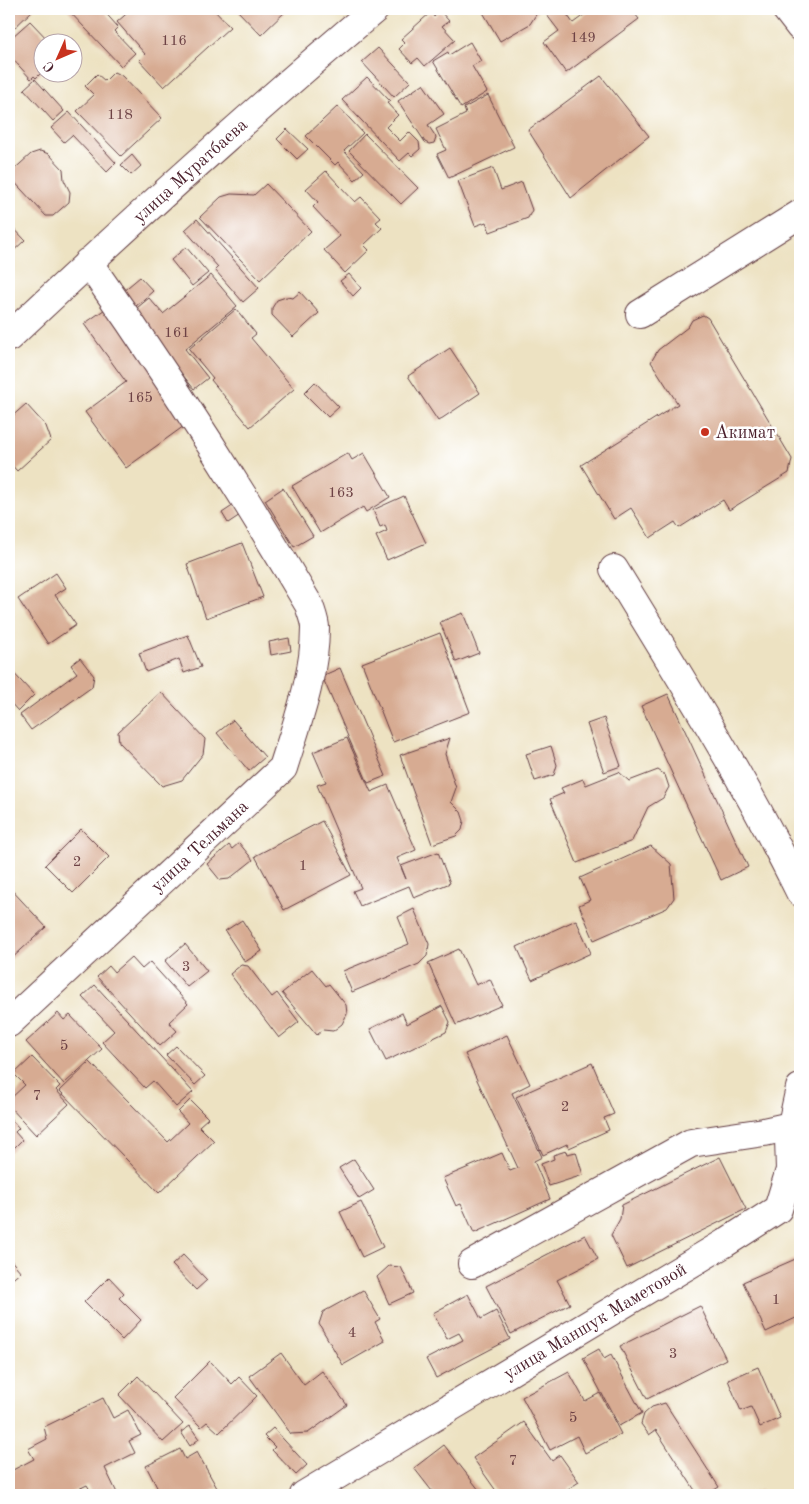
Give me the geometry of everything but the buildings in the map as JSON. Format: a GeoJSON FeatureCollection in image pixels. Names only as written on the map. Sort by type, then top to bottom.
{"type":"FeatureCollection","features":[{"type":"Feature","properties":{"kind":"street","name":"улица Муратбаева"},"geometry":{"type":"LineString","coordinates":[[9,336],[88,262],[297,74],[375,9]]}},
{"type":"Feature","properties":{"kind":"street"},"geometry":{"type":"LineString","coordinates":[[786,9],[800,26]]}},
{"type":"Feature","properties":{"kind":"street"},"geometry":{"type":"LineString","coordinates":[[640,314],[800,214]]}},
{"type":"Feature","properties":{"kind":"street","name":"улица Тельмана"},"geometry":{"type":"LineString","coordinates":[[9,1023],[283,768],[310,673],[316,626],[309,606],[218,456],[129,320],[88,262]]}},
{"type":"Feature","properties":{"kind":"street"},"geometry":{"type":"LineString","coordinates":[[614,568],[709,723],[777,845],[800,892]]}},
{"type":"Feature","properties":{"kind":"street","name":"улица Маншук Маметовой"},"geometry":{"type":"LineString","coordinates":[[304,1495],[724,1244],[778,1209],[792,1192],[789,1138],[800,1088]]}},
{"type":"Feature","properties":{"kind":"street"},"geometry":{"type":"LineString","coordinates":[[472,1264],[691,1143],[791,1126]]}},
{"type":"Feature","properties":{"kind":"place","name":"Акимат"},"geometry":{"type":"Point","coordinates":[705,432]}}]}
